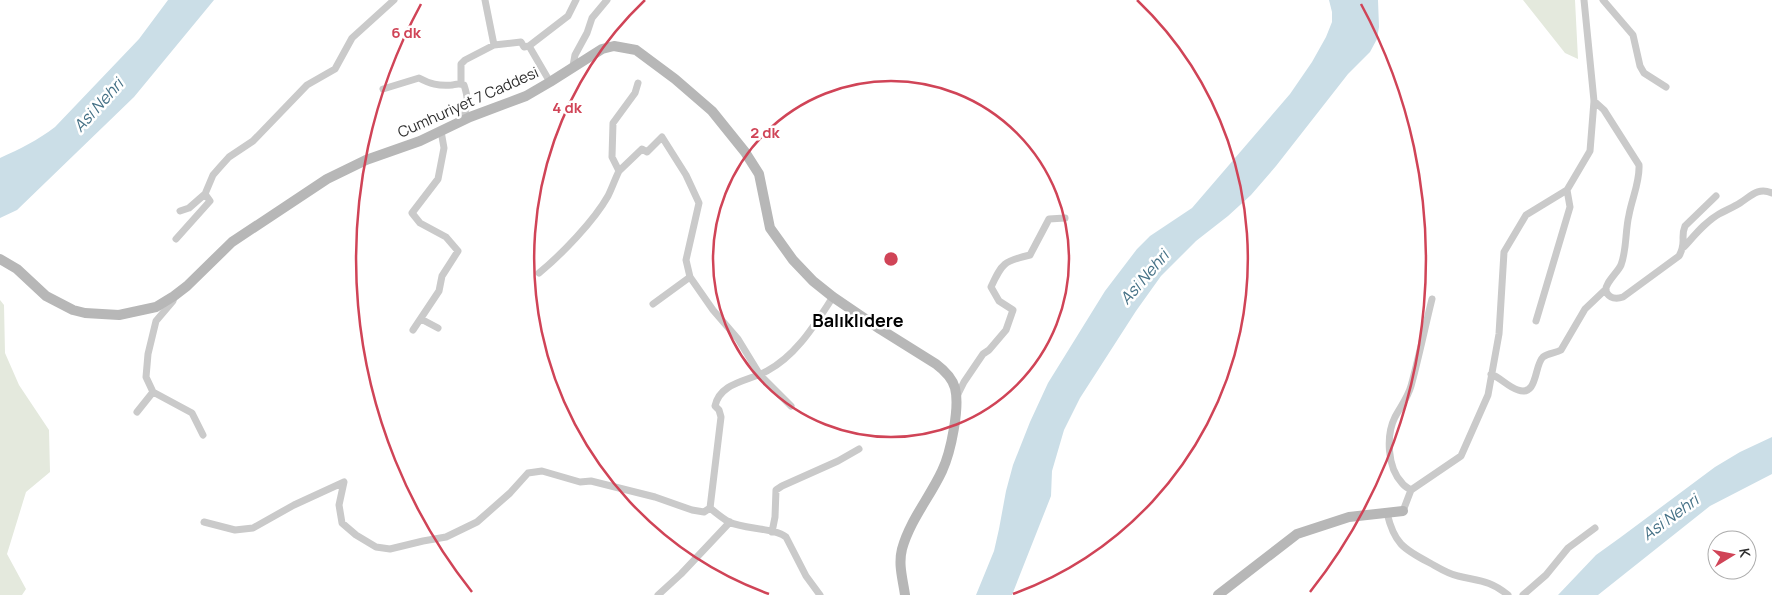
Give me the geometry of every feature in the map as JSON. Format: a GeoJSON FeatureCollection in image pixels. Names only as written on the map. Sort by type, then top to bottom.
{"type":"FeatureCollection","features":[{"type":"Feature","properties":{"kind":"main road","name":"Cumhuriyet 7 Caddesi"},"geometry":{"type":"LineString","coordinates":[[0,259],[17,269],[46,296],[59,304],[85,313],[119,315],[156,307],[174,296],[201,273],[232,242],[327,179],[366,160],[407,147],[462,121],[526,96],[609,46],[636,50],[697,97],[712,111],[753,164],[762,183],[770,228],[793,260],[834,297],[944,370],[953,382],[956,398],[952,438],[946,463],[912,524],[902,551],[901,574],[905,595]]}},
{"type":"Feature","properties":{"kind":"main road"},"geometry":{"type":"LineString","coordinates":[[1218,595],[1297,534],[1348,517],[1403,511]]}},
{"type":"Feature","properties":{"kind":"street"},"geometry":{"type":"LineString","coordinates":[[180,211],[189,208],[204,194],[213,175],[220,167],[253,141],[307,86],[335,69],[352,38],[394,0]]}},
{"type":"Feature","properties":{"kind":"street"},"geometry":{"type":"LineString","coordinates":[[485,0],[494,45]]}},
{"type":"Feature","properties":{"kind":"street"},"geometry":{"type":"LineString","coordinates":[[462,121],[468,100],[464,84],[461,83],[461,64],[494,45],[521,42],[524,47],[529,46],[568,16],[576,0]]}},
{"type":"Feature","properties":{"kind":"street"},"geometry":{"type":"LineString","coordinates":[[573,66],[575,55],[587,34],[592,18],[607,0]]}},
{"type":"Feature","properties":{"kind":"street"},"geometry":{"type":"LineString","coordinates":[[1403,511],[1411,490],[1462,456],[1488,395],[1499,334],[1504,252],[1526,215],[1567,190],[1590,151],[1594,101],[1584,0]]}},
{"type":"Feature","properties":{"kind":"street"},"geometry":{"type":"LineString","coordinates":[[1603,0],[1633,35],[1640,66],[1644,72],[1666,87]]}},
{"type":"Feature","properties":{"kind":"street"},"geometry":{"type":"LineString","coordinates":[[529,46],[550,82]]}},
{"type":"Feature","properties":{"kind":"street"},"geometry":{"type":"LineString","coordinates":[[383,89],[419,78],[430,85],[461,83]]}},
{"type":"Feature","properties":{"kind":"street"},"geometry":{"type":"LineString","coordinates":[[618,171],[612,157],[613,123],[635,93],[638,83]]}},
{"type":"Feature","properties":{"kind":"street"},"geometry":{"type":"LineString","coordinates":[[1491,374],[1519,391],[1530,389],[1541,359],[1545,355],[1561,350],[1585,308],[1606,289],[1620,268],[1623,260],[1629,214],[1639,174],[1639,165],[1604,110],[1594,101]]}},
{"type":"Feature","properties":{"kind":"street"},"geometry":{"type":"LineString","coordinates":[[413,330],[439,291],[442,276],[458,251],[446,237],[420,223],[412,213],[438,179],[444,148],[441,132]]}},
{"type":"Feature","properties":{"kind":"street"},"geometry":{"type":"LineString","coordinates":[[539,273],[563,252],[598,211],[608,196],[618,171],[642,149],[647,152],[662,137],[686,175],[699,203],[686,260],[690,276],[713,310],[738,339],[760,375],[791,406]]}},
{"type":"Feature","properties":{"kind":"street"},"geometry":{"type":"LineString","coordinates":[[1536,321],[1570,207],[1567,190]]}},
{"type":"Feature","properties":{"kind":"street"},"geometry":{"type":"LineString","coordinates":[[1606,289],[1612,298],[1622,297],[1679,256],[1684,247],[1718,214],[1761,190],[1772,193]]}},
{"type":"Feature","properties":{"kind":"street"},"geometry":{"type":"LineString","coordinates":[[176,239],[210,201],[204,194]]}},
{"type":"Feature","properties":{"kind":"street"},"geometry":{"type":"LineString","coordinates":[[1684,247],[1683,232],[1685,226],[1716,196]]}},
{"type":"Feature","properties":{"kind":"street"},"geometry":{"type":"LineString","coordinates":[[956,398],[964,382],[983,354],[990,350],[1006,330],[1014,310],[999,301],[991,287],[1000,268],[1012,259],[1030,255],[1050,219],[1065,218]]}},
{"type":"Feature","properties":{"kind":"street"},"geometry":{"type":"LineString","coordinates":[[653,304],[690,276]]}},
{"type":"Feature","properties":{"kind":"street"},"geometry":{"type":"LineString","coordinates":[[174,296],[173,301],[156,321],[148,354],[146,377],[153,392],[192,413],[204,434]]}},
{"type":"Feature","properties":{"kind":"street"},"geometry":{"type":"LineString","coordinates":[[204,522],[235,530],[253,528],[294,505],[344,482],[339,505],[342,523],[356,536],[376,547],[390,549],[446,537],[477,522],[510,493],[528,473],[542,471],[580,482],[591,481],[655,497],[692,510],[704,512],[710,508],[721,417],[719,410],[715,406],[716,400],[732,384],[768,371],[798,346],[834,297]]}},
{"type":"Feature","properties":{"kind":"street"},"geometry":{"type":"LineString","coordinates":[[1411,490],[1396,475],[1389,442],[1390,430],[1409,393],[1432,298]]}},
{"type":"Feature","properties":{"kind":"street"},"geometry":{"type":"LineString","coordinates":[[422,319],[438,328]]}},
{"type":"Feature","properties":{"kind":"street"},"geometry":{"type":"LineString","coordinates":[[137,412],[153,392]]}},
{"type":"Feature","properties":{"kind":"street"},"geometry":{"type":"LineString","coordinates":[[772,532],[775,517],[776,490],[859,450]]}},
{"type":"Feature","properties":{"kind":"street"},"geometry":{"type":"LineString","coordinates":[[710,508],[730,522],[781,533],[786,538],[806,576],[820,595]]}},
{"type":"Feature","properties":{"kind":"street"},"geometry":{"type":"LineString","coordinates":[[1387,513],[1394,536],[1409,552],[1451,574],[1482,580],[1492,584],[1508,595]]}},
{"type":"Feature","properties":{"kind":"street"},"geometry":{"type":"LineString","coordinates":[[658,595],[669,586],[730,522]]}},
{"type":"Feature","properties":{"kind":"street"},"geometry":{"type":"LineString","coordinates":[[1523,595],[1546,575],[1568,548],[1595,528]]}},
{"type":"Feature","properties":{"kind":"shaded area"},"geometry":{"type":"Polygon","coordinates":[[[1523,0],[1575,0],[1578,59],[1565,53],[1523,0]]]}},
{"type":"Feature","properties":{"kind":"shaded area"},"geometry":{"type":"Polygon","coordinates":[[[0,300],[4,305],[5,353],[19,385],[49,430],[50,472],[26,492],[7,554],[26,589],[22,595],[0,595],[0,300]]]}},
{"type":"Feature","properties":{"kind":"water","name":"Asi Nehri"},"geometry":{"type":"Polygon","coordinates":[[[168,0],[214,0],[134,97],[17,210],[0,218],[0,158],[29,144],[55,127],[139,39],[168,0]]]}},
{"type":"Feature","properties":{"kind":"water","name":"Asi Nehri"},"geometry":{"type":"Polygon","coordinates":[[[1329,0],[1378,0],[1379,27],[1377,39],[1370,52],[1348,74],[1251,195],[1196,241],[1161,276],[1080,398],[1064,430],[1052,471],[1051,496],[1012,595],[976,595],[994,551],[1013,465],[1048,383],[1105,291],[1137,249],[1150,236],[1192,208],[1290,94],[1312,62],[1326,37],[1332,22],[1329,0]]]}},
{"type":"Feature","properties":{"kind":"water","name":"Asi Nehri"},"geometry":{"type":"Polygon","coordinates":[[[1772,437],[1772,474],[1710,506],[1598,595],[1558,595],[1596,555],[1715,467],[1740,452],[1772,437]]]}},
{"type":"Feature","properties":{"kind":"district","name":"Balıklıdere"},"geometry":{"type":"Point","coordinates":[858,320]}}]}
